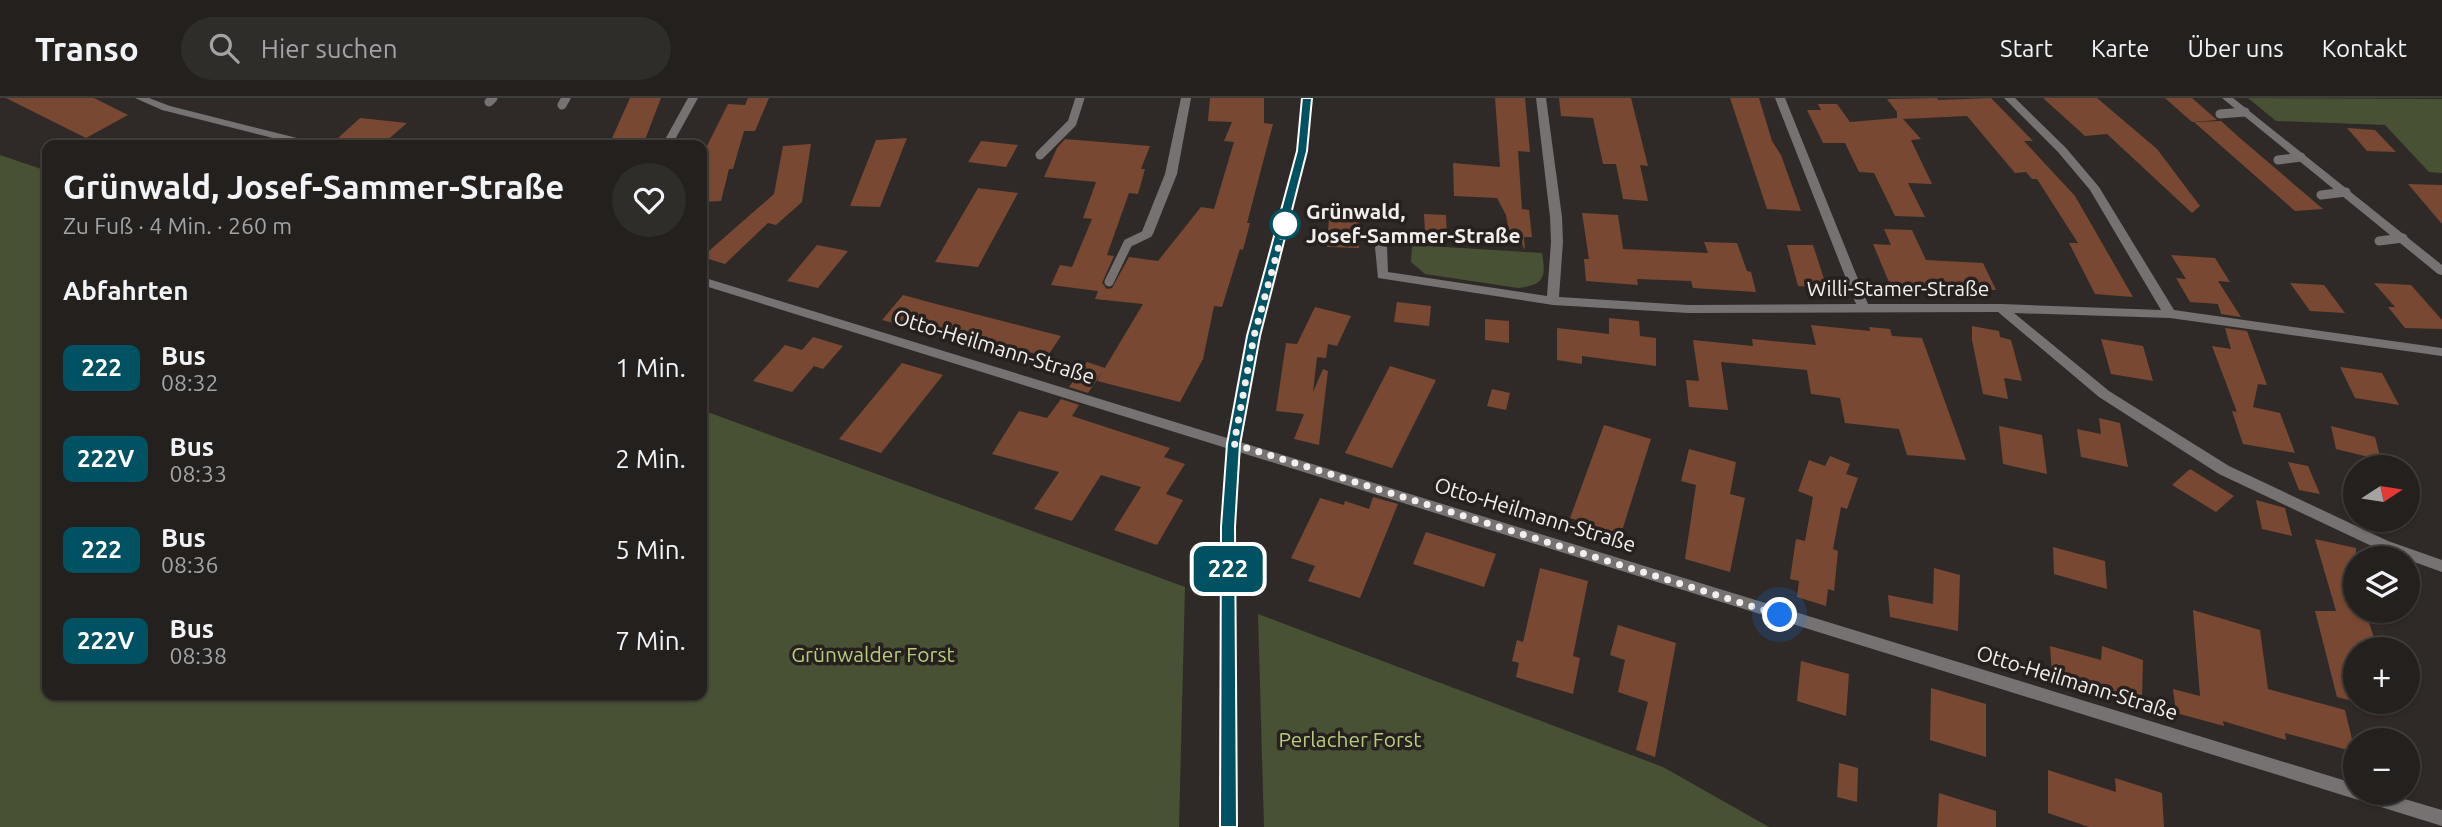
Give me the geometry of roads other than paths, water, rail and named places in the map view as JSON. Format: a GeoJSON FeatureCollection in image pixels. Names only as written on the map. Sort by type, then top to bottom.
{"type":"FeatureCollection","features":[{"type":"Feature","properties":{"kind":"main road"},"geometry":{"type":"LineString","coordinates":[[1228,827],[1228,527],[1234,444],[1254,336],[1302,151],[1307,98]]}},
{"type":"Feature","properties":{"kind":"street"},"geometry":{"type":"LineString","coordinates":[[140,98],[166,108],[293,140]]}},
{"type":"Feature","properties":{"kind":"street"},"geometry":{"type":"LineString","coordinates":[[670,140],[693,98]]}},
{"type":"Feature","properties":{"kind":"street"},"geometry":{"type":"LineString","coordinates":[[1147,234],[1171,174],[1185,98]]}},
{"type":"Feature","properties":{"kind":"street"},"geometry":{"type":"LineString","coordinates":[[1541,98],[1557,242],[1553,301]]}},
{"type":"Feature","properties":{"kind":"street"},"geometry":{"type":"LineString","coordinates":[[1780,98],[1864,309]]}},
{"type":"Feature","properties":{"kind":"street"},"geometry":{"type":"LineString","coordinates":[[2009,98],[2062,149],[2095,189],[2169,314]]}},
{"type":"Feature","properties":{"kind":"street"},"geometry":{"type":"LineString","coordinates":[[2227,98],[2442,271]]}},
{"type":"Feature","properties":{"kind":"street","name":"Willi-Stamer-Straße"},"geometry":{"type":"LineString","coordinates":[[1381,247],[1382,275],[1553,301],[1688,309],[2001,308],[2169,314],[2442,352]]}},
{"type":"Feature","properties":{"kind":"street"},"geometry":{"type":"LineString","coordinates":[[2428,258],[2442,257]]}},
{"type":"Feature","properties":{"kind":"street","name":"Otto-Heilmann-Straße"},"geometry":{"type":"LineString","coordinates":[[707,283],[1234,444],[1992,682],[2343,788]]}},
{"type":"Feature","properties":{"kind":"street"},"geometry":{"type":"LineString","coordinates":[[2001,308],[2104,394],[2224,470],[2383,545],[2442,566]]}},
{"type":"Feature","properties":{"kind":"street","name":"Otto-Heilmann-Straße"},"geometry":{"type":"LineString","coordinates":[[2400,805],[2442,818]]}},
{"type":"Feature","properties":{"kind":"lane"},"geometry":{"type":"LineString","coordinates":[[1040,155],[1067,130],[1079,113],[1080,98]]}},
{"type":"Feature","properties":{"kind":"lane"},"geometry":{"type":"LineString","coordinates":[[2220,114],[2245,112]]}},
{"type":"Feature","properties":{"kind":"lane"},"geometry":{"type":"LineString","coordinates":[[2278,160],[2301,157]]}},
{"type":"Feature","properties":{"kind":"lane"},"geometry":{"type":"LineString","coordinates":[[2321,195],[2346,192]]}},
{"type":"Feature","properties":{"kind":"lane"},"geometry":{"type":"LineString","coordinates":[[1109,282],[1128,243],[1147,234]]}},
{"type":"Feature","properties":{"kind":"lane"},"geometry":{"type":"LineString","coordinates":[[2379,241],[2403,238]]}},
{"type":"Feature","properties":{"kind":"place","name":"Grünwald, Josef-Sammer-Straße"},"geometry":{"type":"Point","coordinates":[1285,224]}},
{"type":"Feature","properties":{"kind":"park label","name":"Grünwalder Forst"},"geometry":{"type":"Point","coordinates":[873,655]}},
{"type":"Feature","properties":{"kind":"park label","name":"Perlacher Forst"},"geometry":{"type":"Point","coordinates":[1350,740]}}]}
